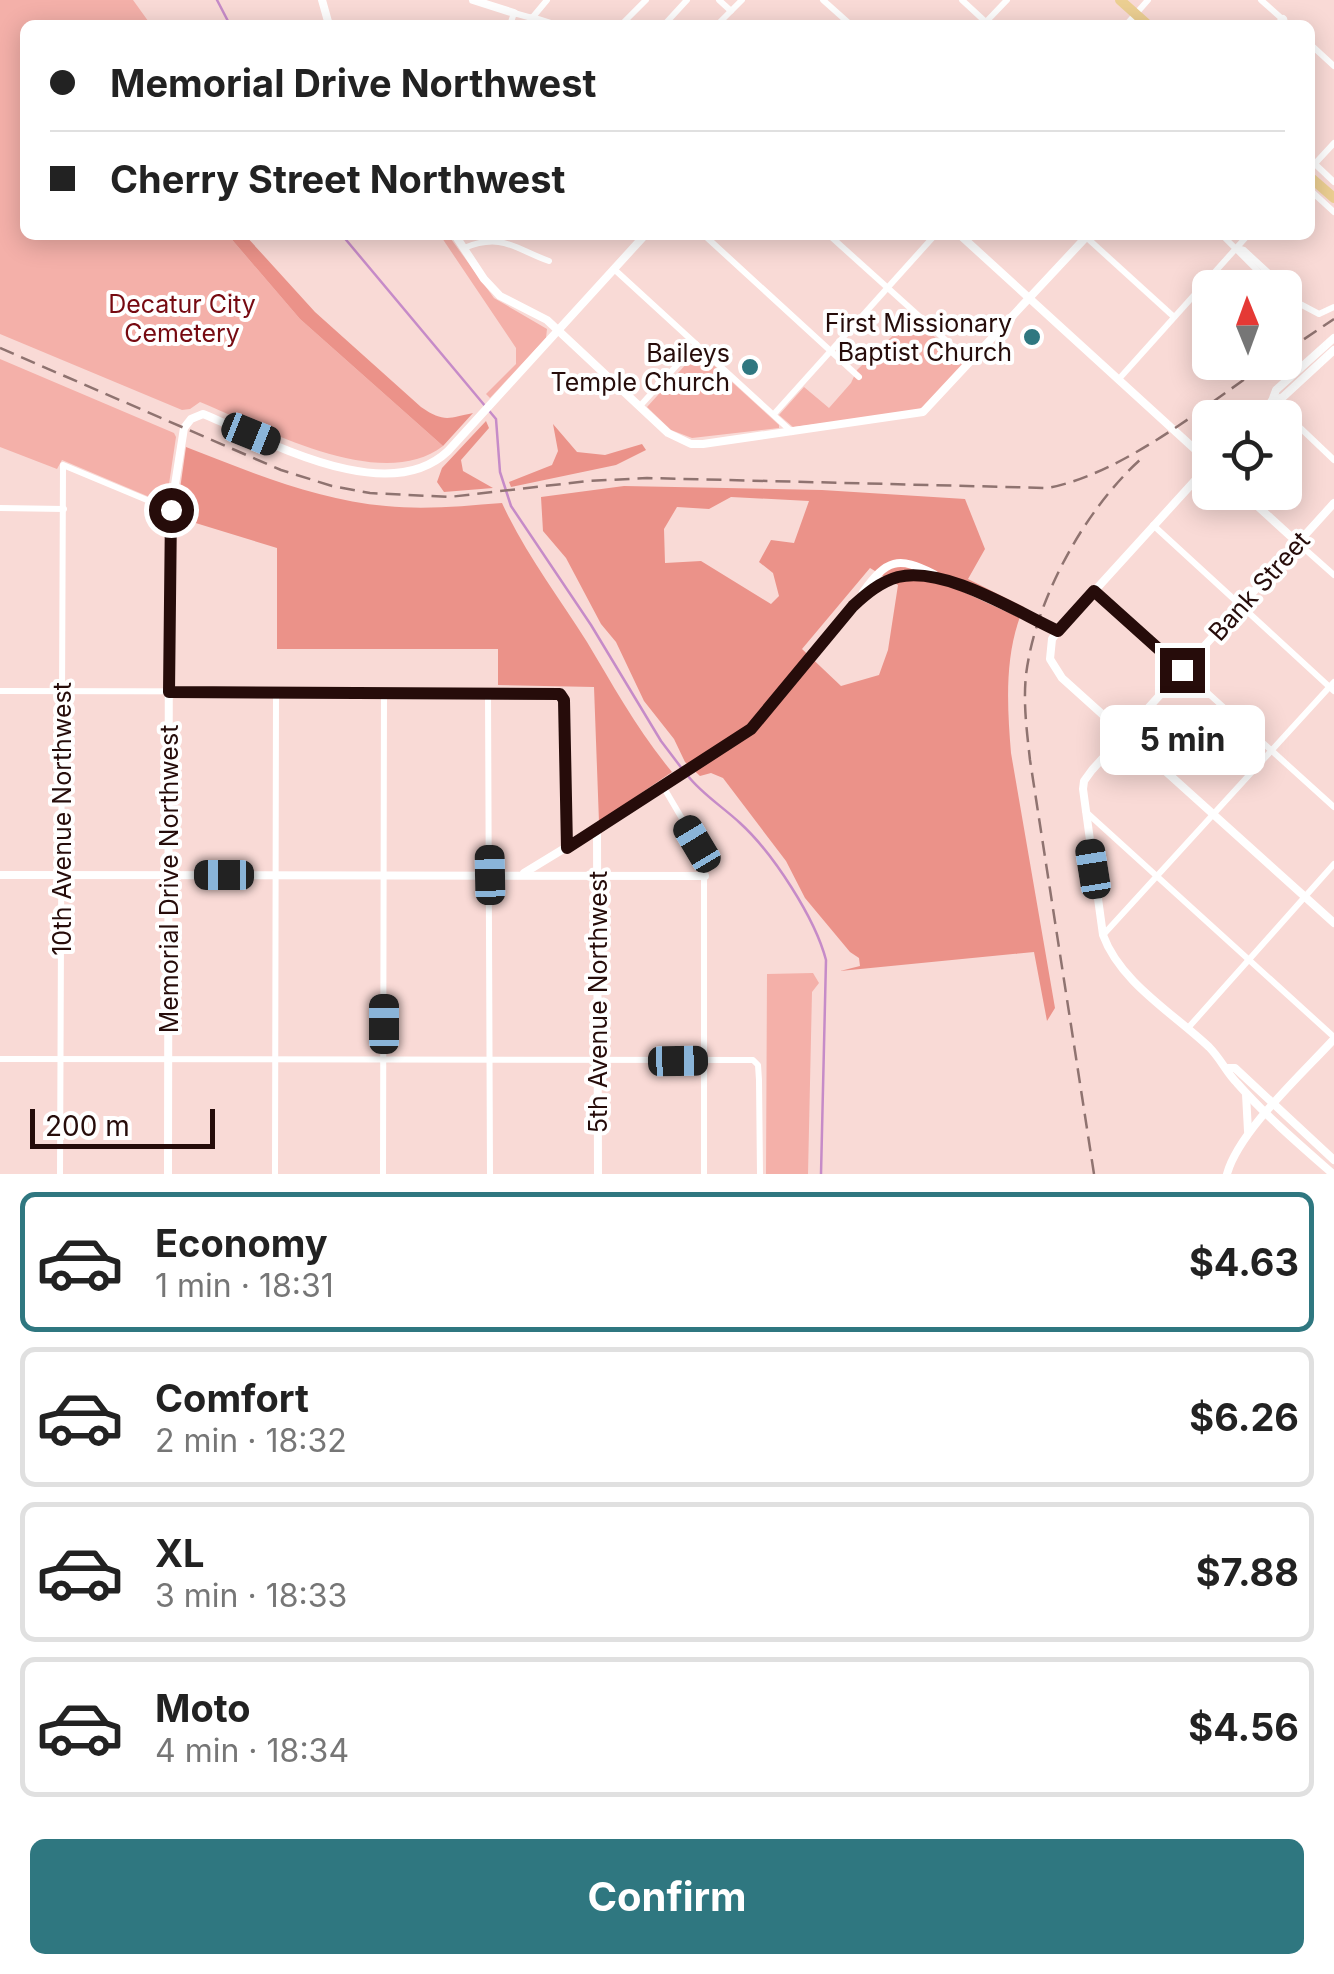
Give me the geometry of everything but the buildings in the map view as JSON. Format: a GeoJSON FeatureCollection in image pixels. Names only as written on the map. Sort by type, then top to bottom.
{"type":"FeatureCollection","features":[{"type":"Feature","properties":{"kind":"highway"},"geometry":{"type":"LineString","coordinates":[[1120,0],[1143,20]]}},
{"type":"Feature","properties":{"kind":"highway"},"geometry":{"type":"LineString","coordinates":[[1315,181],[1334,198]]}},
{"type":"Feature","properties":{"kind":"street"},"geometry":{"type":"LineString","coordinates":[[473,0],[538,20]]}},
{"type":"Feature","properties":{"kind":"street"},"geometry":{"type":"LineString","coordinates":[[532,18],[547,0]]}},
{"type":"Feature","properties":{"kind":"street"},"geometry":{"type":"LineString","coordinates":[[626,20],[646,0]]}},
{"type":"Feature","properties":{"kind":"street"},"geometry":{"type":"LineString","coordinates":[[669,20],[688,0]]}},
{"type":"Feature","properties":{"kind":"street"},"geometry":{"type":"LineString","coordinates":[[719,0],[731,11]]}},
{"type":"Feature","properties":{"kind":"street"},"geometry":{"type":"LineString","coordinates":[[722,20],[742,0]]}},
{"type":"Feature","properties":{"kind":"street"},"geometry":{"type":"LineString","coordinates":[[823,0],[845,20]]}},
{"type":"Feature","properties":{"kind":"street"},"geometry":{"type":"LineString","coordinates":[[962,0],[982,20]]}},
{"type":"Feature","properties":{"kind":"street"},"geometry":{"type":"LineString","coordinates":[[989,20],[1006,0]]}},
{"type":"Feature","properties":{"kind":"street"},"geometry":{"type":"LineString","coordinates":[[1131,20],[1148,0]]}},
{"type":"Feature","properties":{"kind":"street"},"geometry":{"type":"LineString","coordinates":[[1261,0],[1280,20]]}},
{"type":"Feature","properties":{"kind":"street"},"geometry":{"type":"LineString","coordinates":[[512,20],[514,12]]}},
{"type":"Feature","properties":{"kind":"street"},"geometry":{"type":"LineString","coordinates":[[1315,49],[1334,66]]}},
{"type":"Feature","properties":{"kind":"street"},"geometry":{"type":"LineString","coordinates":[[1315,163],[1334,144]]}},
{"type":"Feature","properties":{"kind":"street"},"geometry":{"type":"LineString","coordinates":[[1315,195],[1334,212]]}},
{"type":"Feature","properties":{"kind":"street"},"geometry":{"type":"LineString","coordinates":[[458,240],[500,296],[540,316],[668,433],[691,444],[916,414],[929,407],[1082,240]]}},
{"type":"Feature","properties":{"kind":"street"},"geometry":{"type":"LineString","coordinates":[[464,248],[491,240],[505,242],[549,261]]}},
{"type":"Feature","properties":{"kind":"street"},"geometry":{"type":"LineString","coordinates":[[558,330],[640,240]]}},
{"type":"Feature","properties":{"kind":"street"},"geometry":{"type":"LineString","coordinates":[[710,240],[860,377]]}},
{"type":"Feature","properties":{"kind":"street"},"geometry":{"type":"LineString","coordinates":[[835,240],[971,363]]}},
{"type":"Feature","properties":{"kind":"street"},"geometry":{"type":"LineString","coordinates":[[774,414],[930,240]]}},
{"type":"Feature","properties":{"kind":"street"},"geometry":{"type":"LineString","coordinates":[[966,240],[1192,447]]}},
{"type":"Feature","properties":{"kind":"street"},"geometry":{"type":"LineString","coordinates":[[1090,240],[1174,317]]}},
{"type":"Feature","properties":{"kind":"street"},"geometry":{"type":"LineString","coordinates":[[1227,240],[1258,270]]}},
{"type":"Feature","properties":{"kind":"street"},"geometry":{"type":"LineString","coordinates":[[1118,381],[1243,240]]}},
{"type":"Feature","properties":{"kind":"street"},"geometry":{"type":"LineString","coordinates":[[1236,248],[1244,250],[1266,270]]}},
{"type":"Feature","properties":{"kind":"street"},"geometry":{"type":"LineString","coordinates":[[614,269],[792,432]]}},
{"type":"Feature","properties":{"kind":"street"},"geometry":{"type":"LineString","coordinates":[[1302,305],[1319,314],[1334,306]]}},
{"type":"Feature","properties":{"kind":"street","name":"Memorial Drive Northwest"},"geometry":{"type":"LineString","coordinates":[[168,1174],[171,510],[183,432],[191,419],[202,414],[343,468],[382,474],[410,472],[437,461],[558,330]]}},
{"type":"Feature","properties":{"kind":"street"},"geometry":{"type":"LineString","coordinates":[[1272,400],[1276,390],[1334,338]]}},
{"type":"Feature","properties":{"kind":"street"},"geometry":{"type":"LineString","coordinates":[[640,406],[696,344]]}},
{"type":"Feature","properties":{"kind":"street"},"geometry":{"type":"LineString","coordinates":[[1275,400],[1283,397],[1334,350]]}},
{"type":"Feature","properties":{"kind":"street"},"geometry":{"type":"LineString","coordinates":[[1302,430],[1334,460]]}},
{"type":"Feature","properties":{"kind":"street","name":"10th Avenue Northwest"},"geometry":{"type":"LineString","coordinates":[[60,1174],[63,465],[171,510]]}},
{"type":"Feature","properties":{"kind":"street"},"geometry":{"type":"LineString","coordinates":[[1192,483],[1052,638],[1050,659],[1056,672],[1334,923]]}},
{"type":"Feature","properties":{"kind":"street","name":"Bank Street"},"geometry":{"type":"LineString","coordinates":[[1084,810],[1084,780],[1334,503]]}},
{"type":"Feature","properties":{"kind":"street"},"geometry":{"type":"LineString","coordinates":[[0,508],[64,509]]}},
{"type":"Feature","properties":{"kind":"street"},"geometry":{"type":"LineString","coordinates":[[1262,510],[1334,576]]}},
{"type":"Feature","properties":{"kind":"street"},"geometry":{"type":"LineString","coordinates":[[1103,935],[1333,686],[1240,607],[1154,526]]}},
{"type":"Feature","properties":{"kind":"street"},"geometry":{"type":"LineString","coordinates":[[520,876],[664,788],[751,729],[885,566],[898,562],[943,578],[1058,631]]}},
{"type":"Feature","properties":{"kind":"street"},"geometry":{"type":"LineString","coordinates":[[853,606],[870,591],[898,577],[943,578]]}},
{"type":"Feature","properties":{"kind":"street"},"geometry":{"type":"LineString","coordinates":[[1094,591],[1334,807]]}},
{"type":"Feature","properties":{"kind":"street"},"geometry":{"type":"LineString","coordinates":[[0,691],[488,692],[490,1174]]}},
{"type":"Feature","properties":{"kind":"street"},"geometry":{"type":"LineString","coordinates":[[275,1174],[276,692]]}},
{"type":"Feature","properties":{"kind":"street"},"geometry":{"type":"LineString","coordinates":[[383,1174],[384,692]]}},
{"type":"Feature","properties":{"kind":"street","name":"5th Avenue Northwest"},"geometry":{"type":"LineString","coordinates":[[488,692],[556,692],[563,696],[567,848]]}},
{"type":"Feature","properties":{"kind":"street"},"geometry":{"type":"LineString","coordinates":[[664,788],[697,844],[705,876],[704,1174]]}},
{"type":"Feature","properties":{"kind":"street"},"geometry":{"type":"LineString","coordinates":[[1084,810],[1334,1038],[1248,1132],[1232,1156],[1227,1174]]}},
{"type":"Feature","properties":{"kind":"street"},"geometry":{"type":"LineString","coordinates":[[1084,810],[1103,935],[1112,956],[1228,1068],[1243,1076],[1270,1110],[1331,1172]]}},
{"type":"Feature","properties":{"kind":"street","name":"5th Avenue Northwest"},"geometry":{"type":"LineString","coordinates":[[597,830],[598,1174]]}},
{"type":"Feature","properties":{"kind":"street"},"geometry":{"type":"LineString","coordinates":[[1188,1028],[1334,864]]}},
{"type":"Feature","properties":{"kind":"street"},"geometry":{"type":"LineString","coordinates":[[0,875],[705,876]]}},
{"type":"Feature","properties":{"kind":"street"},"geometry":{"type":"LineString","coordinates":[[0,1059],[756,1062],[760,1174]]}},
{"type":"Feature","properties":{"kind":"street"},"geometry":{"type":"LineString","coordinates":[[1228,1068],[1246,1094],[1334,1160]]}},
{"type":"Feature","properties":{"kind":"street"},"geometry":{"type":"LineString","coordinates":[[1246,1094],[1248,1132]]}},
{"type":"Feature","properties":{"kind":"green space","name":"Decatur City Cemetery"},"geometry":{"type":"Polygon","coordinates":[[[0,0],[133,0],[147,20],[20,20],[20,240],[232,240],[300,319],[443,446],[417,459],[388,463],[322,452],[200,402],[182,410],[0,334],[0,0]]]}},
{"type":"Feature","properties":{"kind":"green space"},"geometry":{"type":"Polygon","coordinates":[[[443,240],[452,240],[494,298],[547,329],[546,338],[490,398],[486,394],[516,364],[516,348],[443,240]]]}},
{"type":"Feature","properties":{"kind":"green space"},"geometry":{"type":"Polygon","coordinates":[[[912,317],[961,360],[962,366],[928,404],[914,412],[793,427],[779,415],[804,387],[829,408],[857,370],[912,317]]]}},
{"type":"Feature","properties":{"kind":"green space"},"geometry":{"type":"Polygon","coordinates":[[[698,351],[779,428],[692,438],[671,430],[647,407],[698,351]]]}},
{"type":"Feature","properties":{"kind":"green space"},"geometry":{"type":"Polygon","coordinates":[[[0,359],[174,433],[166,504],[62,460],[57,469],[0,447],[0,359]]]}},
{"type":"Feature","properties":{"kind":"green space"},"geometry":{"type":"Polygon","coordinates":[[[813,973],[819,983],[812,992],[808,1174],[766,1174],[767,974],[813,973]]]}},
{"type":"Feature","properties":{"kind":"shaded area"},"geometry":{"type":"Polygon","coordinates":[[[232,240],[250,240],[315,312],[421,407],[447,418],[473,413],[443,446],[300,319],[232,240]]]}},
{"type":"Feature","properties":{"kind":"shaded area"},"geometry":{"type":"Polygon","coordinates":[[[486,421],[489,428],[461,460],[463,471],[493,488],[444,492],[437,482],[442,468],[486,421]]]}},
{"type":"Feature","properties":{"kind":"shaded area"},"geometry":{"type":"Polygon","coordinates":[[[553,424],[577,452],[605,455],[642,444],[646,450],[616,465],[511,487],[509,482],[552,465],[558,451],[553,424]]]}},
{"type":"Feature","properties":{"kind":"shaded area"},"geometry":{"type":"Polygon","coordinates":[[[186,447],[284,484],[360,503],[415,508],[502,503],[531,557],[627,709],[672,772],[599,822],[594,687],[498,685],[498,649],[277,649],[277,548],[176,517],[186,447]]]}},
{"type":"Feature","properties":{"kind":"shaded area"},"geometry":{"type":"Polygon","coordinates":[[[624,486],[822,490],[965,499],[985,549],[968,579],[1024,607],[1010,660],[1011,753],[1055,1008],[1047,1021],[1034,952],[840,971],[860,966],[859,958],[805,898],[786,861],[723,778],[711,773],[700,776],[685,762],[674,739],[644,701],[616,642],[601,624],[566,558],[543,531],[541,497],[624,486]],[[731,497],[709,509],[677,507],[664,529],[665,563],[701,561],[771,604],[779,596],[773,573],[759,562],[771,540],[794,543],[809,501],[731,497]],[[870,568],[802,649],[841,686],[879,675],[888,650],[898,585],[870,568]]]}},
{"type":"Feature","properties":{"kind":"waterway"},"geometry":{"type":"LineString","coordinates":[[217,0],[227,20]]}},
{"type":"Feature","properties":{"kind":"waterway"},"geometry":{"type":"LineString","coordinates":[[346,240],[496,419],[500,472],[511,506],[683,770]]}},
{"type":"Feature","properties":{"kind":"waterway"},"geometry":{"type":"LineString","coordinates":[[688,776],[766,851],[803,906],[826,960],[821,1174]]}},
{"type":"Feature","properties":{"kind":"railway"},"geometry":{"type":"LineString","coordinates":[[1302,341],[1334,319]]}},
{"type":"Feature","properties":{"kind":"railway"},"geometry":{"type":"LineString","coordinates":[[0,348],[281,470],[370,493],[449,497],[647,478],[1048,488],[1077,480],[1134,453],[1243,380]]}},
{"type":"Feature","properties":{"kind":"railway"},"geometry":{"type":"LineString","coordinates":[[1094,1174],[1030,760],[1025,686],[1040,617],[1066,558],[1101,503],[1141,459]]}},
{"type":"Feature","properties":{"kind":"place","name":"First Missionary Baptist Church"},"geometry":{"type":"Point","coordinates":[1032,337]}},
{"type":"Feature","properties":{"kind":"place","name":"Baileys Temple Church"},"geometry":{"type":"Point","coordinates":[750,367]}},
{"type":"Feature","properties":{"kind":"route"},"geometry":{"type":"LineString","coordinates":[[171,510],[169,692],[560,694],[564,700],[567,848],[751,729],[853,606],[870,591],[898,577],[943,578],[1058,631],[1094,591],[1182,670]]}}]}
